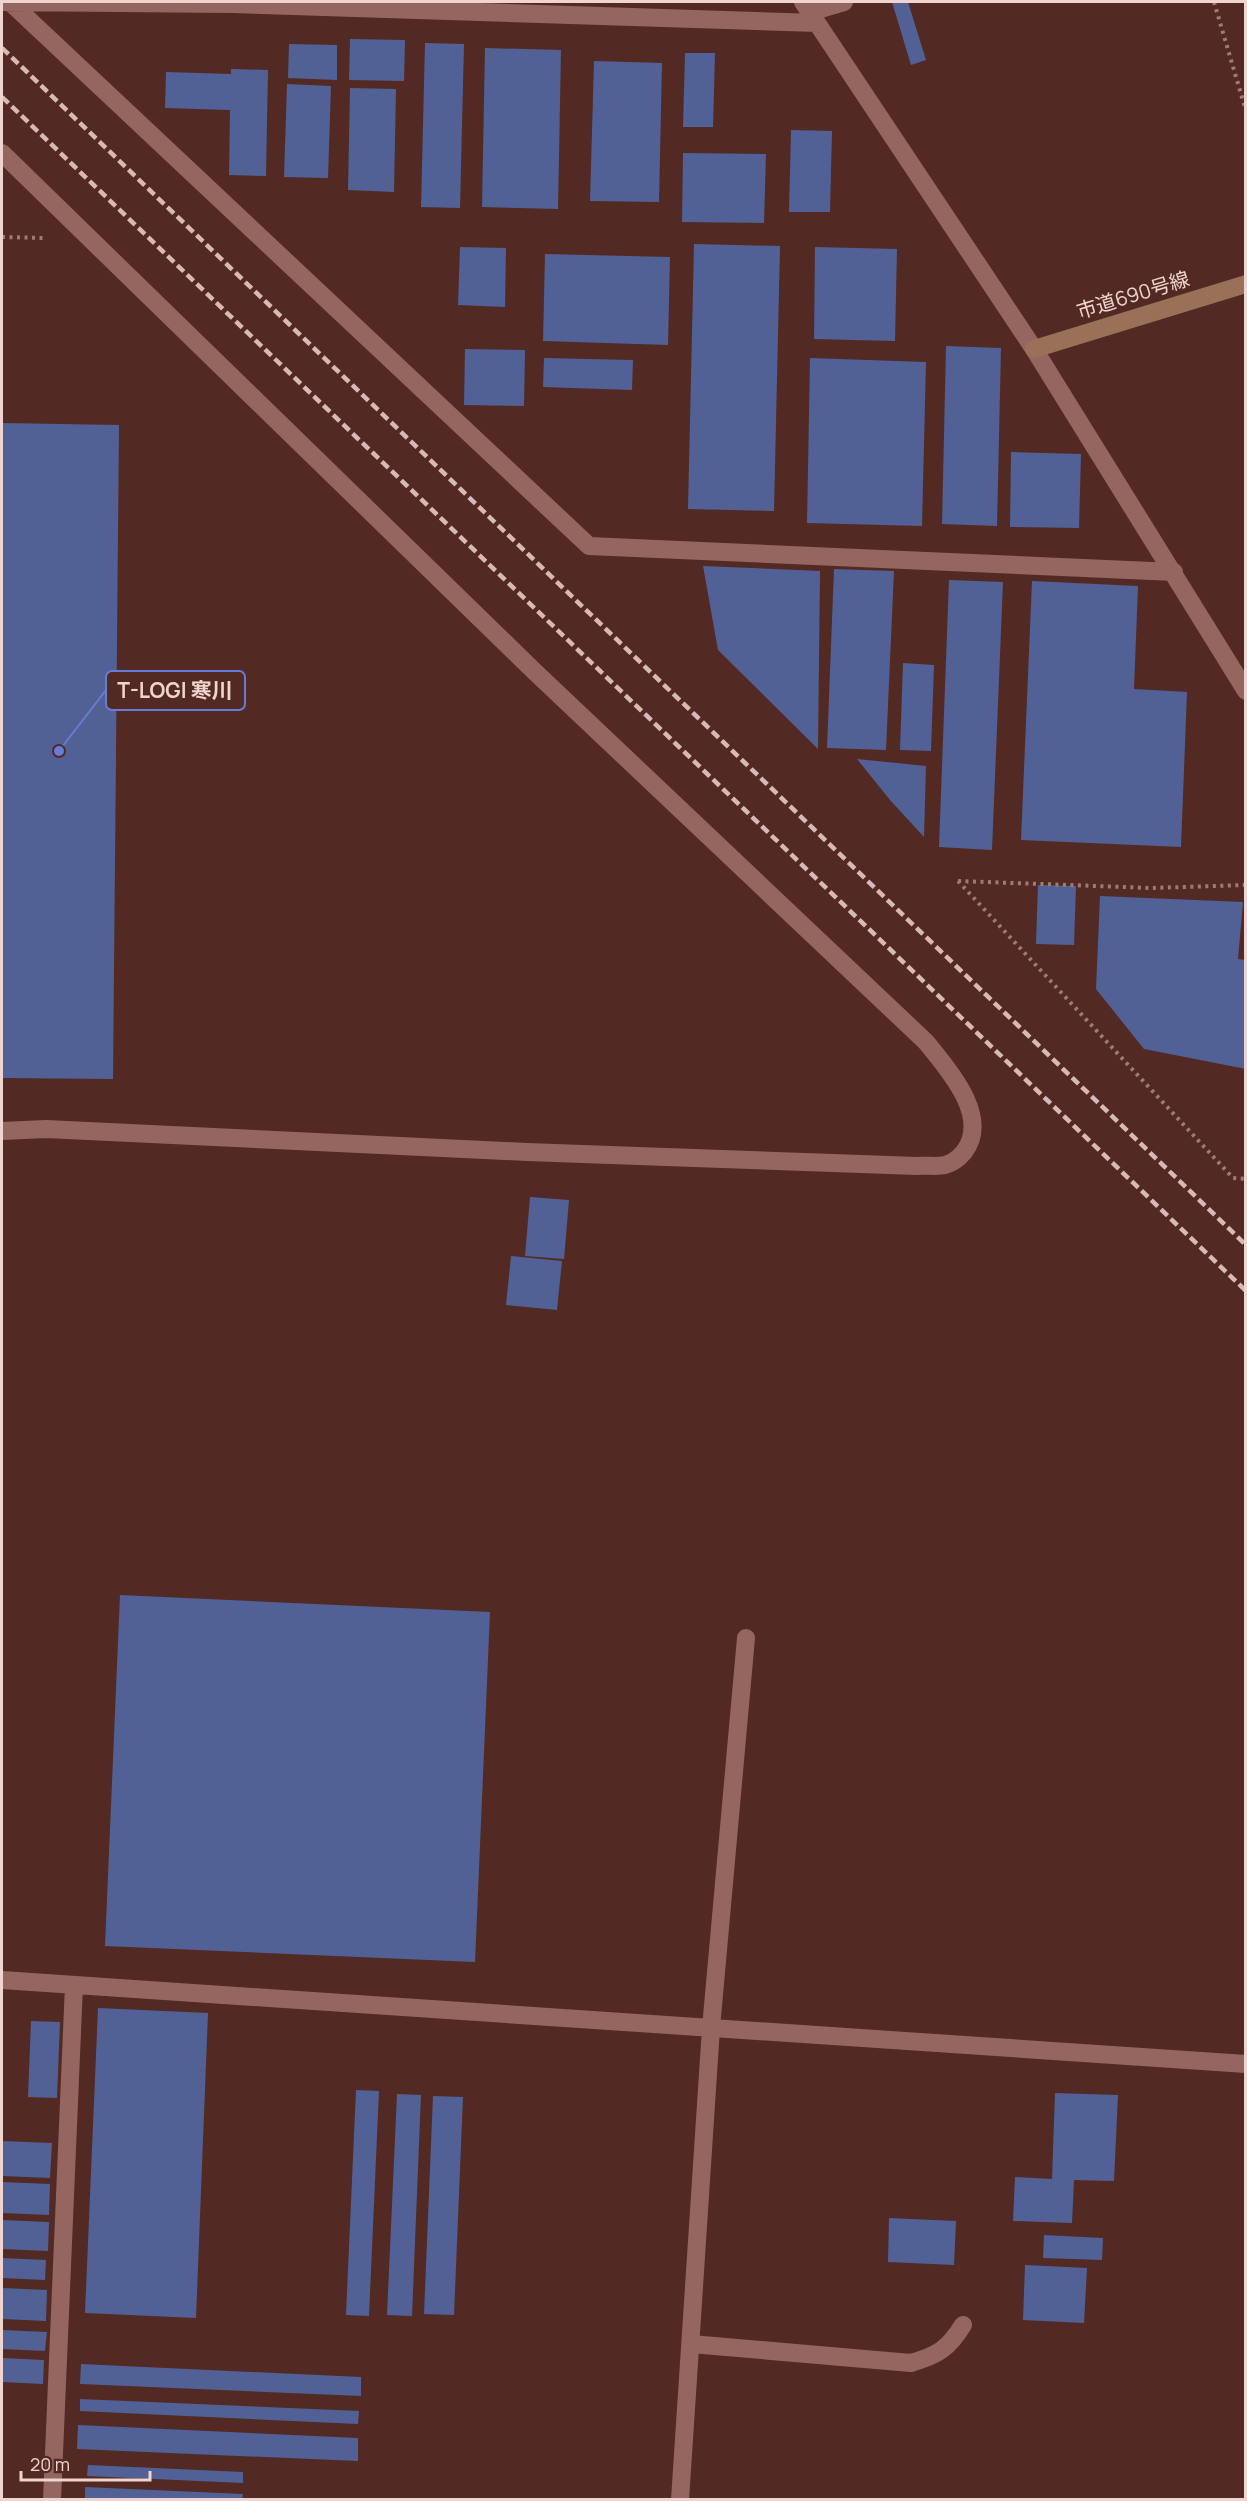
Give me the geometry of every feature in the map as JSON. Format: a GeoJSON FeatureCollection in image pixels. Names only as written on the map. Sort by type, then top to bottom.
{"type":"FeatureCollection","features":[{"type":"Feature","properties":{"kind":"street"},"geometry":{"type":"LineString","coordinates":[[2,2],[232,3],[810,12],[844,2]]}},
{"type":"Feature","properties":{"kind":"street"},"geometry":{"type":"LineString","coordinates":[[10,2],[589,546],[1174,572]]}},
{"type":"Feature","properties":{"kind":"street"},"geometry":{"type":"LineString","coordinates":[[810,12],[1034,349],[1174,572],[1245,691]]}},
{"type":"Feature","properties":{"kind":"street"},"geometry":{"type":"LineString","coordinates":[[2,153],[534,671],[926,1042],[949,1069],[966,1099],[973,1126],[971,1143],[959,1158],[945,1165],[917,1166],[515,1152],[46,1129],[2,1131]]}},
{"type":"Feature","properties":{"kind":"street","name":"市道690号線"},"geometry":{"type":"LineString","coordinates":[[1034,349],[1245,284]]}},
{"type":"Feature","properties":{"kind":"street"},"geometry":{"type":"LineString","coordinates":[[680,2499],[711,2028],[746,1638]]}},
{"type":"Feature","properties":{"kind":"street"},"geometry":{"type":"LineString","coordinates":[[2,1980],[1245,2064]]}},
{"type":"Feature","properties":{"kind":"street"},"geometry":{"type":"LineString","coordinates":[[52,2499],[74,1985]]}},
{"type":"Feature","properties":{"kind":"street"},"geometry":{"type":"LineString","coordinates":[[690,2344],[911,2363],[932,2357],[952,2344],[963,2325]]}},
{"type":"Feature","properties":{"kind":"path"},"geometry":{"type":"LineString","coordinates":[[1214,2],[1245,111]]}},
{"type":"Feature","properties":{"kind":"path"},"geometry":{"type":"LineString","coordinates":[[1245,885],[1151,888],[958,881],[1233,1178],[1245,1179]]}},
{"type":"Feature","properties":{"kind":"building"},"geometry":{"type":"Polygon","coordinates":[[[892,2],[908,2],[926,60],[911,65],[892,2]]]}},
{"type":"Feature","properties":{"kind":"building"},"geometry":{"type":"Polygon","coordinates":[[[350,39],[405,40],[404,81],[349,80],[350,39]]]}},
{"type":"Feature","properties":{"kind":"building"},"geometry":{"type":"Polygon","coordinates":[[[425,43],[464,44],[460,208],[421,207],[425,43]]]}},
{"type":"Feature","properties":{"kind":"building"},"geometry":{"type":"Polygon","coordinates":[[[289,44],[337,45],[337,80],[288,78],[289,44]]]}},
{"type":"Feature","properties":{"kind":"building"},"geometry":{"type":"Polygon","coordinates":[[[485,48],[561,50],[558,209],[482,207],[485,48]]]}},
{"type":"Feature","properties":{"kind":"building"},"geometry":{"type":"Polygon","coordinates":[[[685,53],[715,53],[713,127],[683,127],[685,53]]]}},
{"type":"Feature","properties":{"kind":"building"},"geometry":{"type":"Polygon","coordinates":[[[594,61],[662,63],[659,202],[590,201],[594,61]]]}},
{"type":"Feature","properties":{"kind":"building"},"geometry":{"type":"Polygon","coordinates":[[[231,69],[268,70],[266,176],[229,175],[230,110],[165,108],[166,72],[231,74],[231,69]]]}},
{"type":"Feature","properties":{"kind":"building"},"geometry":{"type":"Polygon","coordinates":[[[287,84],[331,86],[328,178],[284,177],[287,84]]]}},
{"type":"Feature","properties":{"kind":"building"},"geometry":{"type":"Polygon","coordinates":[[[350,88],[396,89],[394,192],[348,190],[350,88]]]}},
{"type":"Feature","properties":{"kind":"building"},"geometry":{"type":"Polygon","coordinates":[[[791,130],[832,131],[830,212],[789,212],[791,130]]]}},
{"type":"Feature","properties":{"kind":"building"},"geometry":{"type":"Polygon","coordinates":[[[683,153],[766,154],[764,223],[682,222],[683,153]]]}},
{"type":"Feature","properties":{"kind":"building"},"geometry":{"type":"Polygon","coordinates":[[[694,244],[780,246],[774,511],[688,509],[694,244]]]}},
{"type":"Feature","properties":{"kind":"building"},"geometry":{"type":"Polygon","coordinates":[[[460,247],[506,248],[505,307],[458,305],[460,247]]]}},
{"type":"Feature","properties":{"kind":"building"},"geometry":{"type":"Polygon","coordinates":[[[815,247],[897,249],[895,341],[814,339],[815,247]]]}},
{"type":"Feature","properties":{"kind":"building"},"geometry":{"type":"Polygon","coordinates":[[[545,254],[670,257],[668,345],[543,341],[545,254]]]}},
{"type":"Feature","properties":{"kind":"building"},"geometry":{"type":"Polygon","coordinates":[[[946,346],[1001,348],[997,526],[942,524],[946,346]]]}},
{"type":"Feature","properties":{"kind":"building"},"geometry":{"type":"Polygon","coordinates":[[[465,349],[525,350],[524,406],[464,405],[465,349]]]}},
{"type":"Feature","properties":{"kind":"building"},"geometry":{"type":"Polygon","coordinates":[[[544,358],[633,360],[632,390],[543,387],[544,358]]]}},
{"type":"Feature","properties":{"kind":"building"},"geometry":{"type":"Polygon","coordinates":[[[810,358],[926,362],[922,526],[807,523],[810,358]]]}},
{"type":"Feature","properties":{"kind":"building"},"geometry":{"type":"Polygon","coordinates":[[[2,423],[119,425],[113,1079],[2,1078],[2,423]]]}},
{"type":"Feature","properties":{"kind":"building"},"geometry":{"type":"Polygon","coordinates":[[[1011,452],[1081,454],[1079,528],[1010,527],[1011,452]]]}},
{"type":"Feature","properties":{"kind":"building"},"geometry":{"type":"Polygon","coordinates":[[[703,566],[820,571],[818,749],[718,650],[703,566]]]}},
{"type":"Feature","properties":{"kind":"building"},"geometry":{"type":"Polygon","coordinates":[[[834,569],[894,571],[886,750],[827,748],[834,569]]]}},
{"type":"Feature","properties":{"kind":"building"},"geometry":{"type":"Polygon","coordinates":[[[949,580],[1003,582],[992,850],[939,847],[949,580]]]}},
{"type":"Feature","properties":{"kind":"building"},"geometry":{"type":"Polygon","coordinates":[[[1032,581],[1138,586],[1134,689],[1187,692],[1181,847],[1021,840],[1032,581]]]}},
{"type":"Feature","properties":{"kind":"building"},"geometry":{"type":"Polygon","coordinates":[[[903,663],[934,665],[931,751],[900,750],[903,663]]]}},
{"type":"Feature","properties":{"kind":"building"},"geometry":{"type":"Polygon","coordinates":[[[857,759],[926,766],[924,837],[890,800],[857,759]]]}},
{"type":"Feature","properties":{"kind":"building"},"geometry":{"type":"Polygon","coordinates":[[[1038,885],[1076,886],[1074,945],[1036,944],[1038,885]]]}},
{"type":"Feature","properties":{"kind":"building"},"geometry":{"type":"Polygon","coordinates":[[[1100,896],[1243,902],[1238,959],[1246,960],[1246,1069],[1144,1049],[1096,989],[1100,896]]]}},
{"type":"Feature","properties":{"kind":"building"},"geometry":{"type":"Polygon","coordinates":[[[530,1197],[569,1200],[564,1259],[525,1256],[530,1197]]]}},
{"type":"Feature","properties":{"kind":"building"},"geometry":{"type":"Polygon","coordinates":[[[511,1256],[562,1261],[557,1310],[506,1305],[511,1256]]]}},
{"type":"Feature","properties":{"kind":"building"},"geometry":{"type":"Polygon","coordinates":[[[120,1595],[490,1612],[475,1962],[105,1946],[120,1595]]]}},
{"type":"Feature","properties":{"kind":"building"},"geometry":{"type":"Polygon","coordinates":[[[98,2008],[208,2013],[196,2318],[85,2313],[98,2008]]]}},
{"type":"Feature","properties":{"kind":"building"},"geometry":{"type":"Polygon","coordinates":[[[31,2021],[60,2022],[57,2098],[28,2097],[31,2021]]]}},
{"type":"Feature","properties":{"kind":"building"},"geometry":{"type":"Polygon","coordinates":[[[356,2090],[379,2091],[369,2316],[346,2315],[356,2090]]]}},
{"type":"Feature","properties":{"kind":"building"},"geometry":{"type":"Polygon","coordinates":[[[1055,2093],[1118,2095],[1114,2181],[1074,2180],[1072,2223],[1013,2221],[1015,2177],[1052,2179],[1055,2093]]]}},
{"type":"Feature","properties":{"kind":"building"},"geometry":{"type":"Polygon","coordinates":[[[397,2094],[421,2095],[412,2316],[387,2315],[397,2094]]]}},
{"type":"Feature","properties":{"kind":"building"},"geometry":{"type":"Polygon","coordinates":[[[433,2096],[463,2097],[454,2315],[424,2314],[433,2096]]]}},
{"type":"Feature","properties":{"kind":"building"},"geometry":{"type":"Polygon","coordinates":[[[2,2141],[52,2143],[50,2178],[2,2176],[2,2141]]]}},
{"type":"Feature","properties":{"kind":"building"},"geometry":{"type":"Polygon","coordinates":[[[2,2182],[50,2184],[49,2215],[2,2213],[2,2182]]]}},
{"type":"Feature","properties":{"kind":"building"},"geometry":{"type":"Polygon","coordinates":[[[889,2218],[956,2221],[954,2265],[888,2262],[889,2218]]]}},
{"type":"Feature","properties":{"kind":"building"},"geometry":{"type":"Polygon","coordinates":[[[2,2220],[49,2222],[48,2251],[2,2249],[2,2220]]]}},
{"type":"Feature","properties":{"kind":"building"},"geometry":{"type":"Polygon","coordinates":[[[1044,2235],[1103,2238],[1102,2260],[1043,2258],[1044,2235]]]}},
{"type":"Feature","properties":{"kind":"building"},"geometry":{"type":"Polygon","coordinates":[[[2,2258],[46,2260],[45,2280],[2,2278],[2,2258]]]}},
{"type":"Feature","properties":{"kind":"building"},"geometry":{"type":"Polygon","coordinates":[[[1025,2265],[1087,2268],[1084,2323],[1023,2320],[1025,2265]]]}},
{"type":"Feature","properties":{"kind":"building"},"geometry":{"type":"Polygon","coordinates":[[[2,2288],[47,2290],[46,2321],[2,2319],[2,2288]]]}},
{"type":"Feature","properties":{"kind":"building"},"geometry":{"type":"Polygon","coordinates":[[[2,2330],[47,2332],[45,2351],[2,2349],[2,2330]]]}},
{"type":"Feature","properties":{"kind":"building"},"geometry":{"type":"Polygon","coordinates":[[[2,2358],[44,2360],[43,2384],[2,2382],[2,2358]]]}},
{"type":"Feature","properties":{"kind":"building"},"geometry":{"type":"Polygon","coordinates":[[[81,2364],[361,2377],[361,2396],[80,2384],[81,2364]]]}},
{"type":"Feature","properties":{"kind":"building"},"geometry":{"type":"Polygon","coordinates":[[[80,2399],[359,2411],[358,2424],[80,2411],[80,2399]]]}},
{"type":"Feature","properties":{"kind":"building"},"geometry":{"type":"Polygon","coordinates":[[[78,2425],[358,2438],[358,2461],[77,2449],[78,2425]]]}},
{"type":"Feature","properties":{"kind":"building"},"geometry":{"type":"Polygon","coordinates":[[[88,2465],[243,2472],[243,2483],[87,2476],[88,2465]]]}},
{"type":"Feature","properties":{"kind":"building"},"geometry":{"type":"Polygon","coordinates":[[[85,2487],[243,2494],[242,2500],[85,2500],[85,2487]]]}},
{"type":"Feature","properties":{"kind":"railway"},"geometry":{"type":"LineString","coordinates":[[2,48],[1246,1245]]}},
{"type":"Feature","properties":{"kind":"railway"},"geometry":{"type":"LineString","coordinates":[[2,97],[1246,1291]]}},
{"type":"Feature","properties":{"kind":"place","name":"T-LOGI 寒川"},"geometry":{"type":"Point","coordinates":[59,751]}}]}
